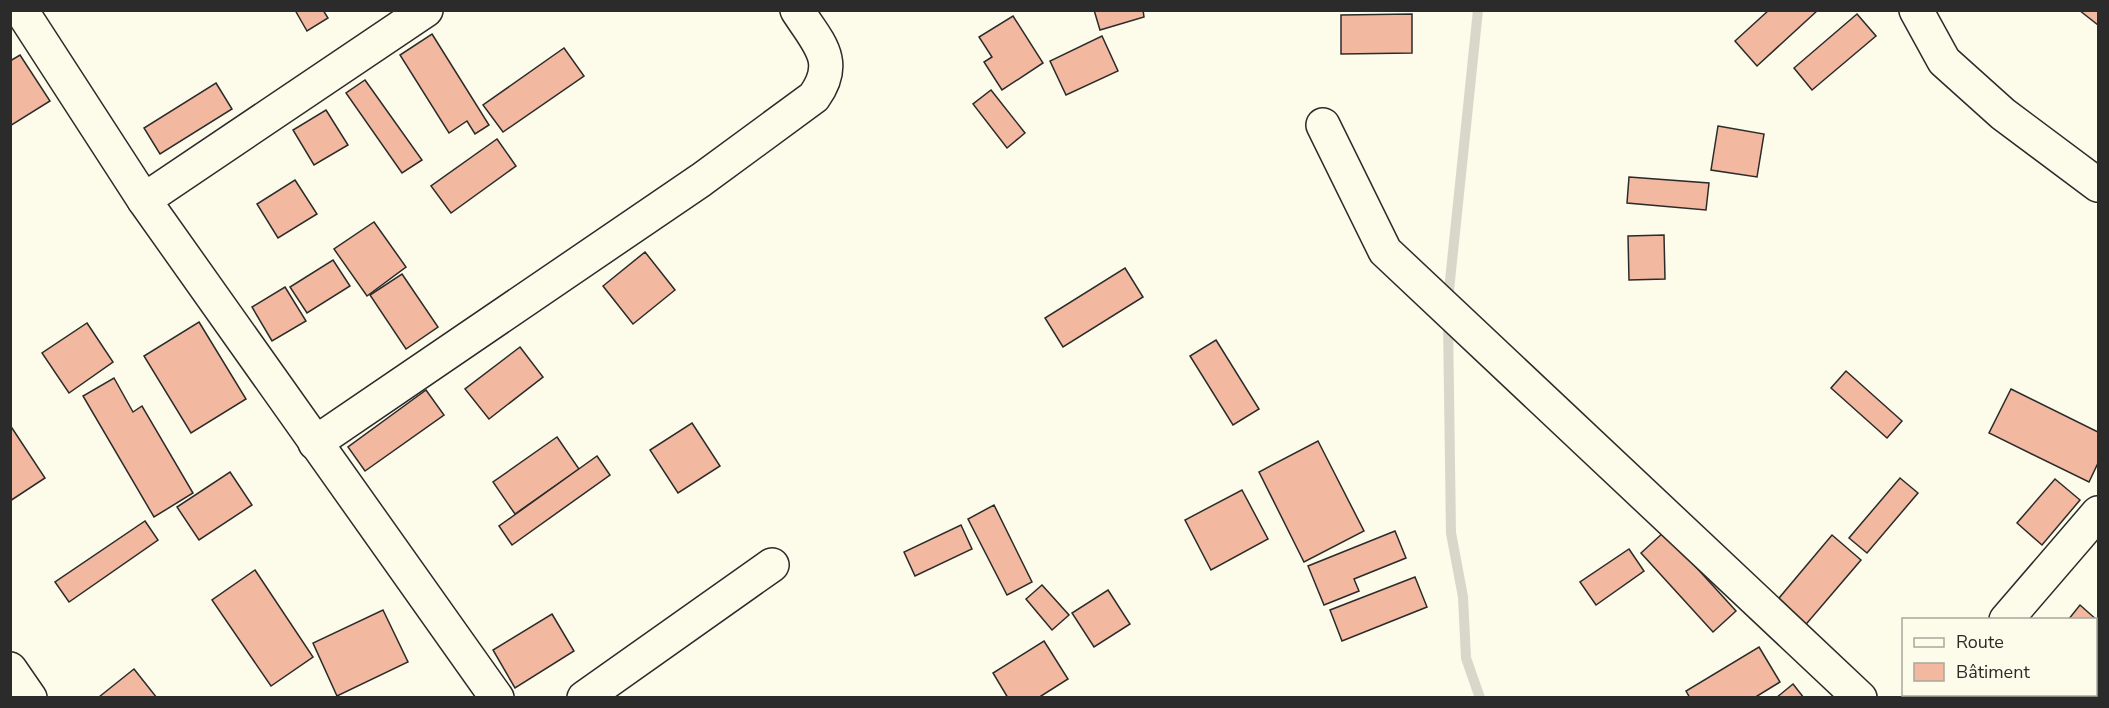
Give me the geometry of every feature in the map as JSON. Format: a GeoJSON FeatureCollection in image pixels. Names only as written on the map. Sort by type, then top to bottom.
{"type":"FeatureCollection","features":[{"type":"Feature","properties":{"kind":"street"},"geometry":{"type":"LineString","coordinates":[[21,10],[144,200],[497,698]]}},
{"type":"Feature","properties":{"kind":"street"},"geometry":{"type":"LineString","coordinates":[[144,200],[426,10]]}},
{"type":"Feature","properties":{"kind":"street"},"geometry":{"type":"LineString","coordinates":[[315,443],[701,180],[814,97],[825,82],[827,68],[823,51],[797,10]]}},
{"type":"Feature","properties":{"kind":"street"},"geometry":{"type":"LineString","coordinates":[[1916,10],[1944,61],[2002,114],[2098,185]]}},
{"type":"Feature","properties":{"kind":"street"},"geometry":{"type":"LineString","coordinates":[[1323,125],[1385,251],[1860,698]]}},
{"type":"Feature","properties":{"kind":"street"},"geometry":{"type":"LineString","coordinates":[[2008,618],[2098,513]]}},
{"type":"Feature","properties":{"kind":"street"},"geometry":{"type":"LineString","coordinates":[[584,698],[772,565]]}},
{"type":"Feature","properties":{"kind":"street"},"geometry":{"type":"LineString","coordinates":[[10,669],[30,698]]}},
{"type":"Feature","properties":{"kind":"building"},"geometry":{"type":"Polygon","coordinates":[[[295,10],[323,10],[328,18],[307,31],[295,10]]]}},
{"type":"Feature","properties":{"kind":"building"},"geometry":{"type":"Polygon","coordinates":[[[1094,10],[1143,10],[1144,17],[1100,30],[1094,10]]]}},
{"type":"Feature","properties":{"kind":"building"},"geometry":{"type":"Polygon","coordinates":[[[1769,10],[1818,10],[1757,66],[1735,41],[1769,10]]]}},
{"type":"Feature","properties":{"kind":"building"},"geometry":{"type":"Polygon","coordinates":[[[2079,10],[2098,10],[2098,25],[2079,10]]]}},
{"type":"Feature","properties":{"kind":"building"},"geometry":{"type":"Polygon","coordinates":[[[1412,14],[1412,53],[1341,54],[1341,15],[1412,14]]]}},
{"type":"Feature","properties":{"kind":"building"},"geometry":{"type":"Polygon","coordinates":[[[1857,14],[1876,36],[1812,90],[1794,68],[1857,14]]]}},
{"type":"Feature","properties":{"kind":"building"},"geometry":{"type":"Polygon","coordinates":[[[1013,16],[1043,63],[1002,90],[984,62],[992,57],[979,37],[1013,16]]]}},
{"type":"Feature","properties":{"kind":"building"},"geometry":{"type":"Polygon","coordinates":[[[432,34],[489,125],[475,134],[467,121],[449,133],[400,55],[432,34]]]}},
{"type":"Feature","properties":{"kind":"building"},"geometry":{"type":"Polygon","coordinates":[[[1102,36],[1118,71],[1066,95],[1050,61],[1102,36]]]}},
{"type":"Feature","properties":{"kind":"building"},"geometry":{"type":"Polygon","coordinates":[[[564,48],[584,76],[503,132],[483,105],[564,48]]]}},
{"type":"Feature","properties":{"kind":"building"},"geometry":{"type":"Polygon","coordinates":[[[20,55],[50,101],[10,126],[10,61],[20,55]]]}},
{"type":"Feature","properties":{"kind":"building"},"geometry":{"type":"Polygon","coordinates":[[[365,80],[422,160],[402,173],[346,93],[365,80]]]}},
{"type":"Feature","properties":{"kind":"building"},"geometry":{"type":"Polygon","coordinates":[[[216,83],[232,109],[160,154],[144,128],[216,83]]]}},
{"type":"Feature","properties":{"kind":"building"},"geometry":{"type":"Polygon","coordinates":[[[991,90],[1025,133],[1007,148],[973,104],[991,90]]]}},
{"type":"Feature","properties":{"kind":"building"},"geometry":{"type":"Polygon","coordinates":[[[326,110],[348,145],[314,165],[293,130],[326,110]]]}},
{"type":"Feature","properties":{"kind":"building"},"geometry":{"type":"Polygon","coordinates":[[[1718,126],[1764,134],[1757,177],[1711,170],[1718,126]]]}},
{"type":"Feature","properties":{"kind":"building"},"geometry":{"type":"Polygon","coordinates":[[[497,139],[516,166],[451,213],[431,186],[497,139]]]}},
{"type":"Feature","properties":{"kind":"building"},"geometry":{"type":"Polygon","coordinates":[[[1629,177],[1709,183],[1706,210],[1627,203],[1629,177]]]}},
{"type":"Feature","properties":{"kind":"building"},"geometry":{"type":"Polygon","coordinates":[[[295,180],[317,214],[278,238],[257,204],[295,180]]]}},
{"type":"Feature","properties":{"kind":"building"},"geometry":{"type":"Polygon","coordinates":[[[374,222],[406,267],[367,296],[334,249],[374,222]]]}},
{"type":"Feature","properties":{"kind":"building"},"geometry":{"type":"Polygon","coordinates":[[[1664,235],[1665,279],[1629,280],[1628,236],[1664,235]]]}},
{"type":"Feature","properties":{"kind":"building"},"geometry":{"type":"Polygon","coordinates":[[[645,252],[675,290],[633,324],[603,286],[645,252]]]}},
{"type":"Feature","properties":{"kind":"building"},"geometry":{"type":"Polygon","coordinates":[[[333,260],[350,286],[307,313],[290,287],[333,260]]]}},
{"type":"Feature","properties":{"kind":"building"},"geometry":{"type":"Polygon","coordinates":[[[1125,268],[1143,297],[1063,347],[1045,318],[1125,268]]]}},
{"type":"Feature","properties":{"kind":"building"},"geometry":{"type":"Polygon","coordinates":[[[402,274],[438,327],[406,349],[370,295],[402,274]]]}},
{"type":"Feature","properties":{"kind":"building"},"geometry":{"type":"Polygon","coordinates":[[[285,287],[306,321],[272,341],[252,307],[285,287]]]}},
{"type":"Feature","properties":{"kind":"building"},"geometry":{"type":"Polygon","coordinates":[[[199,322],[246,399],[191,433],[144,356],[199,322]]]}},
{"type":"Feature","properties":{"kind":"building"},"geometry":{"type":"Polygon","coordinates":[[[87,323],[113,362],[69,393],[42,353],[87,323]]]}},
{"type":"Feature","properties":{"kind":"building"},"geometry":{"type":"Polygon","coordinates":[[[1216,340],[1259,409],[1233,425],[1190,356],[1216,340]]]}},
{"type":"Feature","properties":{"kind":"building"},"geometry":{"type":"Polygon","coordinates":[[[520,347],[543,377],[489,419],[465,389],[520,347]]]}},
{"type":"Feature","properties":{"kind":"building"},"geometry":{"type":"Polygon","coordinates":[[[1846,371],[1902,421],[1887,438],[1831,388],[1846,371]]]}},
{"type":"Feature","properties":{"kind":"building"},"geometry":{"type":"Polygon","coordinates":[[[114,378],[133,412],[142,406],[193,493],[154,517],[83,396],[114,378]]]}},
{"type":"Feature","properties":{"kind":"building"},"geometry":{"type":"Polygon","coordinates":[[[2011,389],[2098,432],[2098,463],[2089,482],[1989,433],[2011,389]]]}},
{"type":"Feature","properties":{"kind":"building"},"geometry":{"type":"Polygon","coordinates":[[[426,390],[444,415],[365,471],[348,447],[426,390]]]}},
{"type":"Feature","properties":{"kind":"building"},"geometry":{"type":"Polygon","coordinates":[[[692,423],[720,466],[678,493],[650,450],[692,423]]]}},
{"type":"Feature","properties":{"kind":"building"},"geometry":{"type":"Polygon","coordinates":[[[10,425],[45,478],[10,501],[10,425]]]}},
{"type":"Feature","properties":{"kind":"building"},"geometry":{"type":"Polygon","coordinates":[[[557,437],[579,469],[515,514],[493,482],[557,437]]]}},
{"type":"Feature","properties":{"kind":"building"},"geometry":{"type":"Polygon","coordinates":[[[1318,441],[1364,531],[1304,562],[1259,472],[1318,441]]]}},
{"type":"Feature","properties":{"kind":"building"},"geometry":{"type":"Polygon","coordinates":[[[597,456],[610,475],[512,545],[499,526],[597,456]]]}},
{"type":"Feature","properties":{"kind":"building"},"geometry":{"type":"Polygon","coordinates":[[[230,472],[252,505],[199,540],[177,507],[230,472]]]}},
{"type":"Feature","properties":{"kind":"building"},"geometry":{"type":"Polygon","coordinates":[[[1900,478],[1918,493],[1867,553],[1849,538],[1900,478]]]}},
{"type":"Feature","properties":{"kind":"building"},"geometry":{"type":"Polygon","coordinates":[[[2055,479],[2080,500],[2042,545],[2017,523],[2055,479]]]}},
{"type":"Feature","properties":{"kind":"building"},"geometry":{"type":"Polygon","coordinates":[[[1242,490],[1268,539],[1211,570],[1185,520],[1242,490]]]}},
{"type":"Feature","properties":{"kind":"building"},"geometry":{"type":"Polygon","coordinates":[[[994,505],[1032,582],[1007,595],[968,519],[994,505]]]}},
{"type":"Feature","properties":{"kind":"building"},"geometry":{"type":"Polygon","coordinates":[[[145,521],[158,540],[69,602],[55,582],[145,521]]]}},
{"type":"Feature","properties":{"kind":"building"},"geometry":{"type":"Polygon","coordinates":[[[961,525],[972,549],[915,576],[904,552],[961,525]]]}},
{"type":"Feature","properties":{"kind":"building"},"geometry":{"type":"Polygon","coordinates":[[[1395,531],[1406,558],[1354,579],[1359,591],[1324,605],[1308,566],[1395,531]]]}},
{"type":"Feature","properties":{"kind":"building"},"geometry":{"type":"Polygon","coordinates":[[[1664,532],[1736,611],[1713,632],[1641,553],[1664,532]]]}},
{"type":"Feature","properties":{"kind":"building"},"geometry":{"type":"Polygon","coordinates":[[[1832,535],[1861,560],[1802,629],[1774,604],[1832,535]]]}},
{"type":"Feature","properties":{"kind":"building"},"geometry":{"type":"Polygon","coordinates":[[[1629,549],[1644,571],[1596,605],[1580,582],[1629,549]]]}},
{"type":"Feature","properties":{"kind":"building"},"geometry":{"type":"Polygon","coordinates":[[[255,570],[313,657],[271,686],[212,600],[255,570]]]}},
{"type":"Feature","properties":{"kind":"building"},"geometry":{"type":"Polygon","coordinates":[[[1415,577],[1427,607],[1342,641],[1330,610],[1415,577]]]}},
{"type":"Feature","properties":{"kind":"building"},"geometry":{"type":"Polygon","coordinates":[[[1042,585],[1069,615],[1052,630],[1026,599],[1042,585]]]}},
{"type":"Feature","properties":{"kind":"building"},"geometry":{"type":"Polygon","coordinates":[[[1108,590],[1130,624],[1094,647],[1072,613],[1108,590]]]}},
{"type":"Feature","properties":{"kind":"building"},"geometry":{"type":"Polygon","coordinates":[[[2080,605],[2095,618],[2070,618],[2080,605]]]}},
{"type":"Feature","properties":{"kind":"building"},"geometry":{"type":"Polygon","coordinates":[[[383,610],[408,662],[337,696],[313,643],[383,610]]]}},
{"type":"Feature","properties":{"kind":"building"},"geometry":{"type":"Polygon","coordinates":[[[552,614],[574,651],[515,688],[493,650],[552,614]]]}},
{"type":"Feature","properties":{"kind":"building"},"geometry":{"type":"Polygon","coordinates":[[[2097,620],[2098,621],[2097,682],[2097,620]]]}},
{"type":"Feature","properties":{"kind":"building"},"geometry":{"type":"Polygon","coordinates":[[[1044,641],[1068,679],[1038,698],[1008,698],[993,673],[1044,641]]]}},
{"type":"Feature","properties":{"kind":"building"},"geometry":{"type":"Polygon","coordinates":[[[1759,647],[1780,682],[1754,698],[1690,698],[1686,691],[1759,647]]]}},
{"type":"Feature","properties":{"kind":"building"},"geometry":{"type":"Polygon","coordinates":[[[134,669],[157,698],[99,697],[134,669]]]}},
{"type":"Feature","properties":{"kind":"building"},"geometry":{"type":"Polygon","coordinates":[[[1793,684],[1804,698],[1776,698],[1793,684]]]}},
{"type":"Feature","properties":{"kind":"building"},"geometry":{"type":"Polygon","coordinates":[[[2035,696],[2084,696],[2083,698],[2037,698],[2035,696]]]}},
{"type":"Feature","properties":{"kind":"waterway"},"geometry":{"type":"LineString","coordinates":[[1448,300],[1478,10]]}},
{"type":"Feature","properties":{"kind":"waterway"},"geometry":{"type":"LineString","coordinates":[[1448,321],[1451,533],[1463,597],[1466,658],[1480,698]]}}]}
